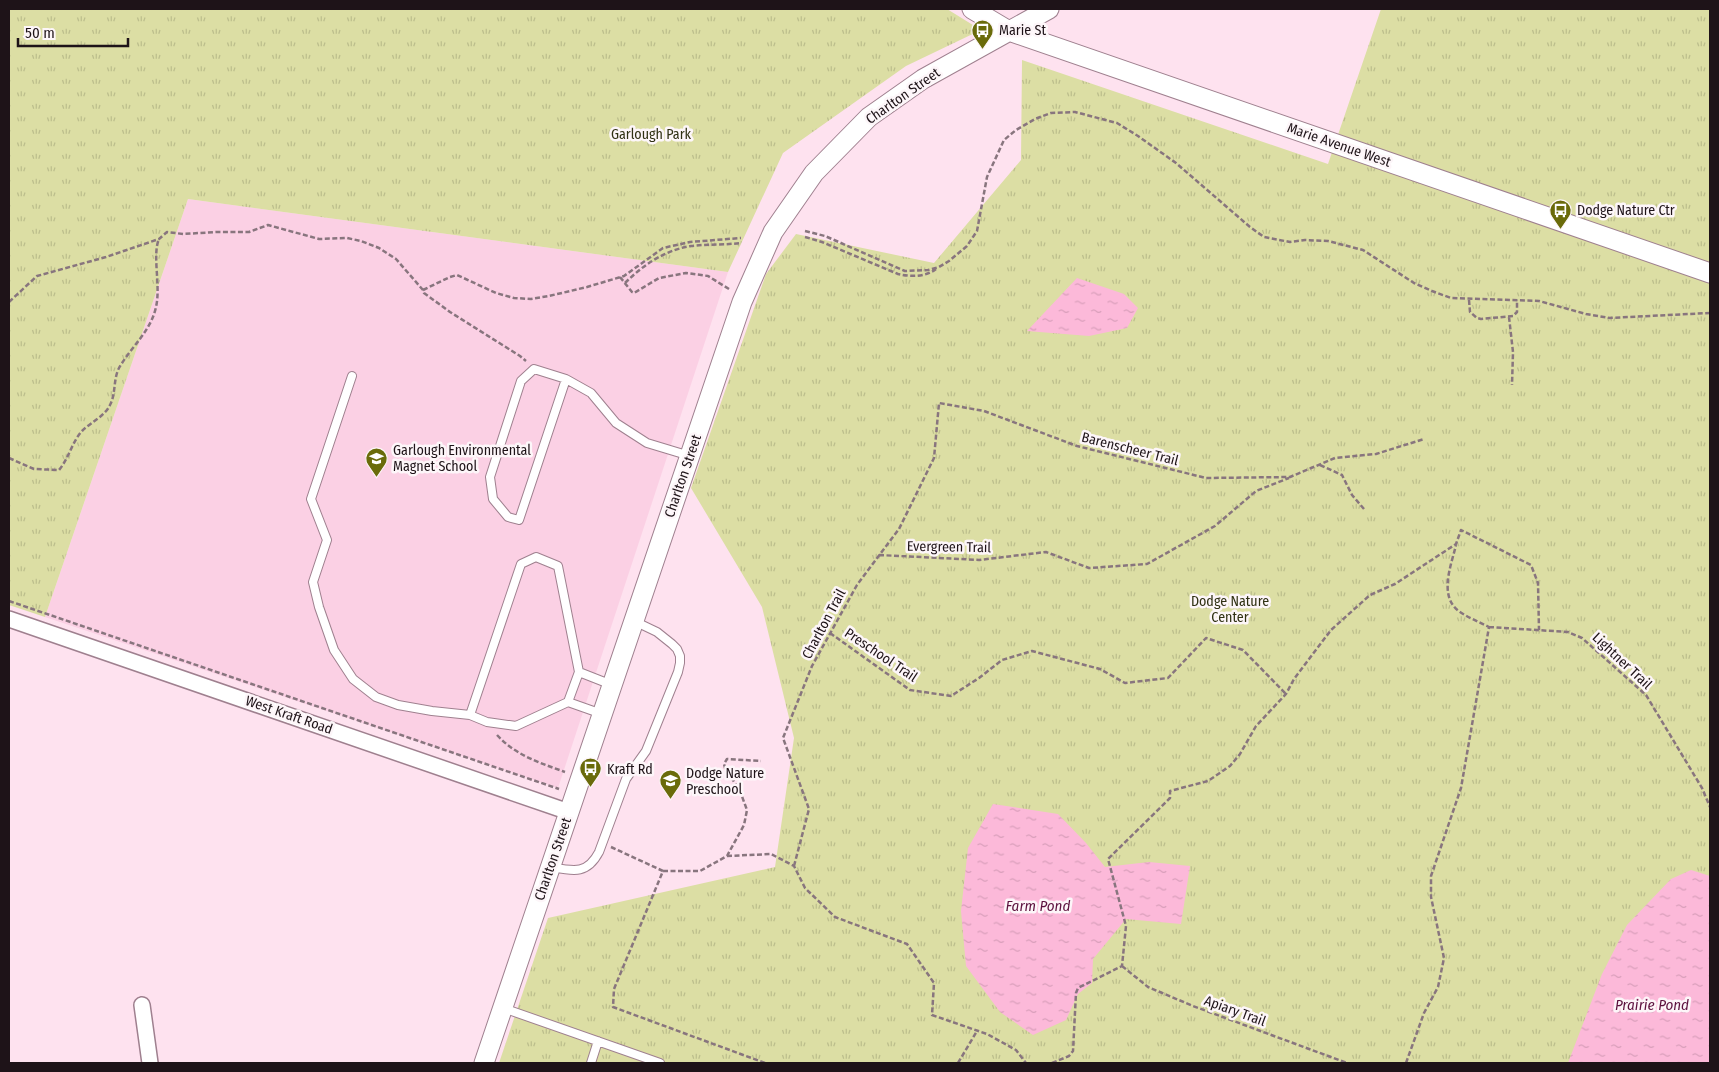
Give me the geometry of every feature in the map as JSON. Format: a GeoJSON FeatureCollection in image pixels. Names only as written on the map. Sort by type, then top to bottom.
{"type":"FeatureCollection","features":[{"type":"Feature","properties":{"kind":"street","name":"Marie Avenue West"},"geometry":{"type":"LineString","coordinates":[[972,9],[1009,31],[1710,272]]}},
{"type":"Feature","properties":{"kind":"street","name":"Charlton Street"},"geometry":{"type":"LineString","coordinates":[[484,1063],[746,294],[773,232],[814,172],[870,117],[923,79],[1049,9]]}},
{"type":"Feature","properties":{"kind":"street","name":"West Kraft Road"},"geometry":{"type":"LineString","coordinates":[[9,619],[569,812]]}},
{"type":"Feature","properties":{"kind":"street"},"geometry":{"type":"LineString","coordinates":[[142,1006],[150,1063]]}},
{"type":"Feature","properties":{"kind":"lane"},"geometry":{"type":"LineString","coordinates":[[566,379],[519,520],[508,517],[493,499],[490,477],[521,381],[534,369],[566,379],[591,393],[616,423],[647,442],[690,456]]}},
{"type":"Feature","properties":{"kind":"lane"},"geometry":{"type":"LineString","coordinates":[[352,376],[311,499],[327,540],[313,582],[319,608],[334,650],[353,679],[376,697],[398,705],[470,715],[487,722],[516,726],[568,702],[602,714]]}},
{"type":"Feature","properties":{"kind":"lane"},"geometry":{"type":"LineString","coordinates":[[470,715],[521,564],[536,558],[558,566],[579,672],[568,702]]}},
{"type":"Feature","properties":{"kind":"lane"},"geometry":{"type":"LineString","coordinates":[[551,867],[573,871],[582,869],[595,860],[626,780],[646,751],[678,672],[680,656],[677,649],[657,632],[634,621]]}},
{"type":"Feature","properties":{"kind":"lane"},"geometry":{"type":"LineString","coordinates":[[579,672],[612,685]]}},
{"type":"Feature","properties":{"kind":"lane"},"geometry":{"type":"LineString","coordinates":[[503,1008],[660,1063]]}},
{"type":"Feature","properties":{"kind":"lane"},"geometry":{"type":"LineString","coordinates":[[591,1063],[598,1041]]}},
{"type":"Feature","properties":{"kind":"path"},"geometry":{"type":"LineString","coordinates":[[805,237],[822,242],[898,274],[907,276],[930,274],[950,261],[967,246],[977,231],[987,177],[1004,140],[1016,130],[1035,119],[1051,113],[1075,112],[1117,123],[1145,141],[1182,168],[1250,228],[1264,237],[1290,242],[1305,240],[1328,241],[1363,250],[1414,283],[1432,292],[1452,298],[1539,301],[1572,311],[1610,318],[1710,313]]}},
{"type":"Feature","properties":{"kind":"path"},"geometry":{"type":"LineString","coordinates":[[9,302],[38,276],[106,257],[159,239],[167,232],[183,234],[249,232],[268,225],[319,239],[347,238],[379,248],[396,259],[424,293],[450,312],[520,356],[534,369]]}},
{"type":"Feature","properties":{"kind":"path"},"geometry":{"type":"LineString","coordinates":[[805,231],[824,236],[905,271],[928,270],[939,267]]}},
{"type":"Feature","properties":{"kind":"path"},"geometry":{"type":"LineString","coordinates":[[423,290],[450,276],[457,275],[496,293],[514,298],[531,299],[588,287],[620,277],[663,248],[676,244],[741,238]]}},
{"type":"Feature","properties":{"kind":"path"},"geometry":{"type":"LineString","coordinates":[[9,458],[34,469],[59,470],[79,435],[110,407],[118,370],[149,328],[156,307],[159,289],[156,252],[159,239]]}},
{"type":"Feature","properties":{"kind":"path"},"geometry":{"type":"LineString","coordinates":[[625,283],[648,263],[675,250],[692,246],[741,243]]}},
{"type":"Feature","properties":{"kind":"path"},"geometry":{"type":"LineString","coordinates":[[620,277],[634,293],[651,282],[666,276],[686,274],[700,274],[714,279],[729,289]]}},
{"type":"Feature","properties":{"kind":"path"},"geometry":{"type":"LineString","coordinates":[[1469,299],[1470,312],[1476,318],[1513,316],[1517,312],[1517,300]]}},
{"type":"Feature","properties":{"kind":"path"},"geometry":{"type":"LineString","coordinates":[[1509,317],[1514,352],[1512,385]]}},
{"type":"Feature","properties":{"kind":"path","name":"Barenscheer Trail"},"geometry":{"type":"LineString","coordinates":[[939,403],[984,410],[1077,446],[1206,478],[1290,477],[1335,458],[1376,454],[1424,439]]}},
{"type":"Feature","properties":{"kind":"path","name":"Charlton Trail"},"geometry":{"type":"LineString","coordinates":[[794,866],[809,809],[783,738],[812,666],[856,585],[899,529],[934,458],[939,403]]}},
{"type":"Feature","properties":{"kind":"path"},"geometry":{"type":"LineString","coordinates":[[1320,464],[1342,475],[1352,496],[1364,509]]}},
{"type":"Feature","properties":{"kind":"path","name":"Evergreen Trail"},"geometry":{"type":"LineString","coordinates":[[879,555],[979,560],[1046,552],[1089,568],[1148,564],[1215,526],[1256,491],[1290,477]]}},
{"type":"Feature","properties":{"kind":"path"},"geometry":{"type":"LineString","coordinates":[[1406,1063],[1424,1013],[1438,987],[1444,958],[1431,898],[1431,876],[1461,788],[1489,627],[1458,611],[1449,597],[1447,581],[1460,530],[1531,565],[1538,583],[1539,630]]}},
{"type":"Feature","properties":{"kind":"path"},"geometry":{"type":"LineString","coordinates":[[1052,1063],[1069,1056],[1073,1051],[1076,992],[1078,988],[1122,966],[1126,926],[1108,859],[1170,798],[1170,791],[1208,781],[1230,766],[1256,726],[1286,694],[1294,679],[1331,630],[1370,595],[1395,584],[1456,544]]}},
{"type":"Feature","properties":{"kind":"path"},"geometry":{"type":"LineString","coordinates":[[9,601],[559,789]]}},
{"type":"Feature","properties":{"kind":"path","name":"Lightner Trail"},"geometry":{"type":"LineString","coordinates":[[1489,627],[1568,632],[1582,638],[1646,695],[1702,788],[1710,807]]}},
{"type":"Feature","properties":{"kind":"path","name":"Preschool Trail"},"geometry":{"type":"LineString","coordinates":[[830,634],[910,690],[951,696],[1002,660],[1032,651],[1100,670],[1125,683],[1168,678],[1206,638],[1243,650],[1286,694]]}},
{"type":"Feature","properties":{"kind":"path"},"geometry":{"type":"LineString","coordinates":[[487,722],[506,745],[531,759],[565,772]]}},
{"type":"Feature","properties":{"kind":"path"},"geometry":{"type":"LineString","coordinates":[[727,856],[744,825],[747,810],[740,791],[724,764],[727,759],[761,761]]}},
{"type":"Feature","properties":{"kind":"path"},"geometry":{"type":"LineString","coordinates":[[602,844],[663,871],[700,871],[727,856],[771,854],[794,866],[805,888],[835,917],[907,944],[934,983],[932,1015],[986,1034],[1016,1050],[1026,1063]]}},
{"type":"Feature","properties":{"kind":"path"},"geometry":{"type":"LineString","coordinates":[[663,871],[614,989],[613,1007],[765,1063]]}},
{"type":"Feature","properties":{"kind":"path","name":"Apiary Trail"},"geometry":{"type":"LineString","coordinates":[[1122,966],[1148,987],[1193,1006],[1347,1063]]}},
{"type":"Feature","properties":{"kind":"path"},"geometry":{"type":"LineString","coordinates":[[958,1063],[976,1031]]}},
{"type":"Feature","properties":{"kind":"shaded area","name":"Garlough Environmental Magnet School"},"geometry":{"type":"Polygon","coordinates":[[[188,199],[728,272],[558,788],[45,617],[188,199]]]}},
{"type":"Feature","properties":{"kind":"green space","name":"Garlough Park"},"geometry":{"type":"Polygon","coordinates":[[[9,9],[947,9],[981,30],[906,66],[783,153],[728,272],[188,199],[45,617],[9,605],[9,9]]]}},
{"type":"Feature","properties":{"kind":"green space","name":"Dodge Nature Center"},"geometry":{"type":"Polygon","coordinates":[[[1381,9],[1710,9],[1710,1063],[499,1063],[548,918],[775,867],[794,738],[762,607],[691,488],[766,274],[796,234],[934,263],[1021,160],[1022,60],[1328,164],[1381,9]]]}},
{"type":"Feature","properties":{"kind":"water"},"geometry":{"type":"Polygon","coordinates":[[[1077,278],[1124,294],[1138,308],[1127,328],[1089,336],[1027,331],[1077,278]]]}},
{"type":"Feature","properties":{"kind":"water","name":"Farm Pond"},"geometry":{"type":"Polygon","coordinates":[[[993,804],[1058,814],[1086,843],[1105,867],[1149,862],[1190,866],[1181,924],[1126,919],[1093,959],[1092,983],[1078,994],[1066,1020],[1033,1035],[1000,1012],[966,966],[961,911],[968,848],[993,804]]]}},
{"type":"Feature","properties":{"kind":"water","name":"Prairie Pond"},"geometry":{"type":"Polygon","coordinates":[[[1691,870],[1710,876],[1710,1063],[1568,1063],[1602,974],[1627,925],[1671,879],[1691,870]]]}},
{"type":"Feature","properties":{"kind":"place","name":"Marie St"},"geometry":{"type":"Point","coordinates":[983,49]}},
{"type":"Feature","properties":{"kind":"place","name":"Dodge Nature Ctr"},"geometry":{"type":"Point","coordinates":[1561,229]}},
{"type":"Feature","properties":{"kind":"place","name":"Garlough Environmental Magnet School"},"geometry":{"type":"Point","coordinates":[377,477]}},
{"type":"Feature","properties":{"kind":"place","name":"Kraft Rd"},"geometry":{"type":"Point","coordinates":[591,788]}},
{"type":"Feature","properties":{"kind":"place","name":"Dodge Nature Preschool"},"geometry":{"type":"Point","coordinates":[670,800]}}]}
